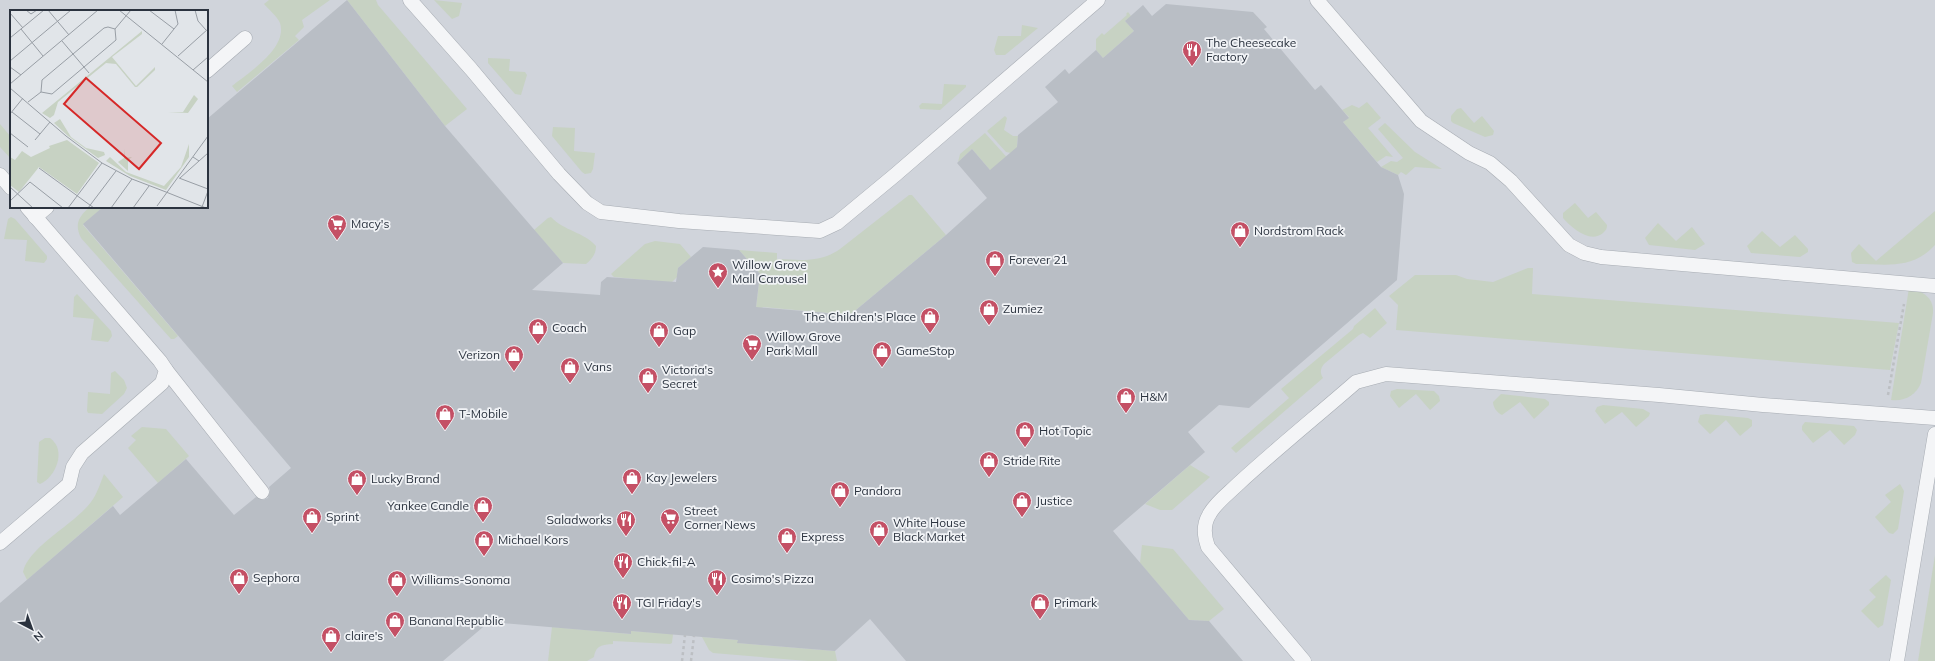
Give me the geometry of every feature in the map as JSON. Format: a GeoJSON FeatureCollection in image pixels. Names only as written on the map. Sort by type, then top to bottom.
{"type":"FeatureCollection","features":[{"type":"Feature","properties":{"kind":"lane"},"geometry":{"type":"LineString","coordinates":[[410,0],[471,69],[559,174],[587,203],[601,212],[679,221],[820,231],[837,223],[895,175],[978,101],[1098,0]]}},
{"type":"Feature","properties":{"kind":"lane"},"geometry":{"type":"LineString","coordinates":[[1317,0],[1421,121],[1469,153],[1490,163],[1511,181],[1556,233],[1569,245],[1584,254],[1601,257],[1935,286]]}},
{"type":"Feature","properties":{"kind":"lane"},"geometry":{"type":"LineString","coordinates":[[208,70],[245,38]]}},
{"type":"Feature","properties":{"kind":"lane"},"geometry":{"type":"LineString","coordinates":[[0,175],[10,187]]}},
{"type":"Feature","properties":{"kind":"lane"},"geometry":{"type":"LineString","coordinates":[[44,208],[31,212],[160,360],[166,370],[262,492]]}},
{"type":"Feature","properties":{"kind":"lane"},"geometry":{"type":"LineString","coordinates":[[0,543],[69,484],[73,467],[82,453],[162,384],[166,370]]}},
{"type":"Feature","properties":{"kind":"lane"},"geometry":{"type":"LineString","coordinates":[[1304,661],[1208,547],[1205,538],[1205,527],[1208,515],[1214,507],[1247,476],[1356,382],[1386,374],[1935,418]]}},
{"type":"Feature","properties":{"kind":"lane"},"geometry":{"type":"LineString","coordinates":[[1897,661],[1935,434]]}},
{"type":"Feature","properties":{"kind":"path"},"geometry":{"type":"LineString","coordinates":[[1888,397],[1905,299]]}},
{"type":"Feature","properties":{"kind":"path"},"geometry":{"type":"LineString","coordinates":[[682,661],[685,635]]}},
{"type":"Feature","properties":{"kind":"path"},"geometry":{"type":"LineString","coordinates":[[691,661],[694,636]]}},
{"type":"Feature","properties":{"kind":"shaded area","name":"Willow Grove Park Mall"},"geometry":{"type":"Polygon","coordinates":[[[0,0],[1935,0],[1935,661],[0,661],[0,0]]]}},
{"type":"Feature","properties":{"kind":"green space"},"geometry":{"type":"Polygon","coordinates":[[[269,0],[330,0],[302,20],[304,27],[295,36],[299,40],[237,92],[232,86],[265,59],[278,42],[281,32],[280,23],[275,15],[264,4],[269,0]]]}},
{"type":"Feature","properties":{"kind":"green space"},"geometry":{"type":"Polygon","coordinates":[[[347,0],[376,0],[378,5],[467,109],[445,126],[347,0]]]}},
{"type":"Feature","properties":{"kind":"green space"},"geometry":{"type":"Polygon","coordinates":[[[434,0],[462,3],[459,16],[452,19],[434,0]]]}},
{"type":"Feature","properties":{"kind":"green space"},"geometry":{"type":"Polygon","coordinates":[[[1128,12],[1131,16],[1125,21],[1134,31],[1103,58],[1096,50],[1096,39],[1102,33],[1104,35],[1127,15],[1126,14],[1128,12]]]}},
{"type":"Feature","properties":{"kind":"green space"},"geometry":{"type":"Polygon","coordinates":[[[1022,25],[1038,28],[1005,55],[996,55],[994,50],[998,36],[1021,36],[1022,25]]]}},
{"type":"Feature","properties":{"kind":"green space"},"geometry":{"type":"Polygon","coordinates":[[[488,58],[510,59],[509,71],[525,72],[527,75],[521,95],[515,94],[488,63],[488,58]]]}},
{"type":"Feature","properties":{"kind":"green space"},"geometry":{"type":"Polygon","coordinates":[[[944,84],[966,85],[966,87],[940,110],[920,109],[919,106],[922,103],[942,104],[944,84]]]}},
{"type":"Feature","properties":{"kind":"green space"},"geometry":{"type":"Polygon","coordinates":[[[1367,102],[1381,118],[1368,128],[1393,157],[1386,156],[1377,162],[1343,122],[1349,117],[1342,110],[1352,105],[1359,108],[1367,102]]]}},
{"type":"Feature","properties":{"kind":"green space"},"geometry":{"type":"Polygon","coordinates":[[[1461,108],[1474,123],[1482,116],[1494,131],[1493,135],[1485,137],[1453,123],[1451,121],[1451,116],[1457,109],[1461,108]]]}},
{"type":"Feature","properties":{"kind":"green space"},"geometry":{"type":"Polygon","coordinates":[[[1005,116],[1007,118],[1004,130],[1013,136],[1018,136],[1016,154],[1006,152],[987,131],[1005,116]]]}},
{"type":"Feature","properties":{"kind":"green space"},"geometry":{"type":"Polygon","coordinates":[[[1385,123],[1415,152],[1442,169],[1415,167],[1406,175],[1401,172],[1398,175],[1381,167],[1391,161],[1397,162],[1403,158],[1378,129],[1385,123]]]}},
{"type":"Feature","properties":{"kind":"green space"},"geometry":{"type":"Polygon","coordinates":[[[0,124],[10,136],[10,158],[0,147],[0,124]]]}},
{"type":"Feature","properties":{"kind":"green space"},"geometry":{"type":"Polygon","coordinates":[[[553,127],[575,128],[574,151],[595,153],[591,173],[585,174],[582,172],[552,136],[553,127]]]}},
{"type":"Feature","properties":{"kind":"green space"},"geometry":{"type":"Polygon","coordinates":[[[985,133],[1012,163],[990,170],[972,149],[958,162],[960,154],[985,133]]]}},
{"type":"Feature","properties":{"kind":"green space"},"geometry":{"type":"Polygon","coordinates":[[[909,195],[912,195],[946,235],[850,315],[763,307],[755,316],[760,274],[739,250],[777,253],[777,259],[810,260],[825,257],[840,249],[909,195]]]}},
{"type":"Feature","properties":{"kind":"green space"},"geometry":{"type":"Polygon","coordinates":[[[1575,203],[1588,218],[1596,212],[1607,225],[1603,233],[1593,237],[1587,236],[1576,230],[1563,218],[1563,213],[1575,203]]]}},
{"type":"Feature","properties":{"kind":"green space"},"geometry":{"type":"Polygon","coordinates":[[[89,208],[102,208],[83,225],[178,336],[171,339],[81,238],[78,224],[80,217],[89,208]]]}},
{"type":"Feature","properties":{"kind":"green space"},"geometry":{"type":"Polygon","coordinates":[[[1935,211],[1935,245],[1917,259],[1889,265],[1856,264],[1852,262],[1851,253],[1859,244],[1876,261],[1935,211]]]}},
{"type":"Feature","properties":{"kind":"green space"},"geometry":{"type":"Polygon","coordinates":[[[11,217],[15,219],[47,256],[44,263],[25,261],[27,240],[4,239],[8,219],[11,217]]]}},
{"type":"Feature","properties":{"kind":"green space"},"geometry":{"type":"Polygon","coordinates":[[[551,217],[556,222],[591,241],[596,246],[593,256],[586,264],[563,263],[534,230],[551,217]]]}},
{"type":"Feature","properties":{"kind":"green space"},"geometry":{"type":"Polygon","coordinates":[[[1658,223],[1676,241],[1692,227],[1705,244],[1695,250],[1649,245],[1645,238],[1658,223]]]}},
{"type":"Feature","properties":{"kind":"green space"},"geometry":{"type":"Polygon","coordinates":[[[1762,231],[1780,247],[1795,235],[1808,249],[1808,252],[1800,257],[1751,253],[1747,246],[1762,231]]]}},
{"type":"Feature","properties":{"kind":"green space"},"geometry":{"type":"Polygon","coordinates":[[[655,241],[680,244],[691,257],[678,268],[677,277],[670,284],[657,281],[614,277],[611,274],[645,244],[655,241]]]}},
{"type":"Feature","properties":{"kind":"green space"},"geometry":{"type":"Polygon","coordinates":[[[1528,268],[1533,268],[1532,294],[1899,323],[1890,370],[1396,330],[1398,305],[1389,296],[1415,275],[1456,275],[1467,279],[1493,282],[1528,268]]]}},
{"type":"Feature","properties":{"kind":"green space"},"geometry":{"type":"Polygon","coordinates":[[[1909,288],[1923,293],[1929,299],[1932,303],[1933,313],[1921,383],[1916,391],[1909,397],[1900,400],[1891,400],[1909,288]]]}},
{"type":"Feature","properties":{"kind":"green space"},"geometry":{"type":"Polygon","coordinates":[[[77,294],[111,331],[112,336],[108,342],[91,340],[94,319],[73,317],[74,297],[77,294]]]}},
{"type":"Feature","properties":{"kind":"green space"},"geometry":{"type":"Polygon","coordinates":[[[1375,308],[1387,323],[1370,338],[1363,333],[1359,335],[1324,364],[1321,371],[1323,378],[1236,453],[1231,448],[1289,398],[1281,389],[1353,329],[1354,326],[1375,308]]]}},
{"type":"Feature","properties":{"kind":"green space"},"geometry":{"type":"Polygon","coordinates":[[[115,371],[124,380],[127,388],[124,394],[102,414],[88,413],[88,392],[110,394],[111,373],[115,371]]]}},
{"type":"Feature","properties":{"kind":"green space"},"geometry":{"type":"Polygon","coordinates":[[[1397,389],[1434,391],[1439,396],[1440,401],[1430,410],[1416,394],[1399,408],[1390,396],[1391,391],[1397,389]]]}},
{"type":"Feature","properties":{"kind":"green space"},"geometry":{"type":"Polygon","coordinates":[[[1501,394],[1545,399],[1549,402],[1549,405],[1534,419],[1520,402],[1502,415],[1498,413],[1493,402],[1501,394]]]}},
{"type":"Feature","properties":{"kind":"green space"},"geometry":{"type":"Polygon","coordinates":[[[1603,405],[1643,409],[1650,413],[1649,416],[1636,427],[1622,412],[1605,424],[1595,411],[1597,407],[1603,405]]]}},
{"type":"Feature","properties":{"kind":"green space"},"geometry":{"type":"Polygon","coordinates":[[[1706,414],[1748,418],[1752,420],[1752,426],[1740,436],[1726,420],[1710,434],[1698,422],[1700,415],[1706,414]]]}},
{"type":"Feature","properties":{"kind":"green space"},"geometry":{"type":"Polygon","coordinates":[[[1805,422],[1854,426],[1857,430],[1855,435],[1844,445],[1830,430],[1813,443],[1802,430],[1802,426],[1805,422]]]}},
{"type":"Feature","properties":{"kind":"green space"},"geometry":{"type":"Polygon","coordinates":[[[142,427],[166,429],[189,456],[158,483],[128,448],[136,440],[131,436],[142,427]]]}},
{"type":"Feature","properties":{"kind":"green space"},"geometry":{"type":"Polygon","coordinates":[[[45,438],[50,438],[55,443],[59,456],[55,470],[51,476],[40,484],[37,482],[39,442],[45,438]]]}},
{"type":"Feature","properties":{"kind":"green space"},"geometry":{"type":"Polygon","coordinates":[[[1190,465],[1210,477],[1172,510],[1160,510],[1145,504],[1190,465]]]}},
{"type":"Feature","properties":{"kind":"green space"},"geometry":{"type":"Polygon","coordinates":[[[104,474],[123,497],[27,580],[23,572],[33,554],[84,510],[97,492],[104,474]]]}},
{"type":"Feature","properties":{"kind":"green space"},"geometry":{"type":"Polygon","coordinates":[[[1900,484],[1904,491],[1898,529],[1893,534],[1889,533],[1875,517],[1891,502],[1885,495],[1900,484]]]}},
{"type":"Feature","properties":{"kind":"green space"},"geometry":{"type":"Polygon","coordinates":[[[1142,545],[1173,549],[1224,609],[1209,621],[1189,620],[1140,563],[1142,545]]]}},
{"type":"Feature","properties":{"kind":"green space"},"geometry":{"type":"Polygon","coordinates":[[[1935,555],[1935,661],[1918,661],[1935,555]]]}},
{"type":"Feature","properties":{"kind":"green space"},"geometry":{"type":"Polygon","coordinates":[[[1886,575],[1891,580],[1883,625],[1878,628],[1861,611],[1876,597],[1869,590],[1886,575]]]}},
{"type":"Feature","properties":{"kind":"green space"},"geometry":{"type":"Polygon","coordinates":[[[552,627],[630,634],[631,631],[673,634],[672,643],[670,644],[613,641],[613,644],[600,646],[596,650],[594,657],[587,661],[548,661],[552,627]]]}},
{"type":"Feature","properties":{"kind":"green space"},"geometry":{"type":"Polygon","coordinates":[[[702,637],[738,640],[738,643],[835,651],[837,661],[808,661],[713,653],[709,650],[702,637]]]}},
{"type":"Feature","properties":{"kind":"building","name":"Willow Grove Park Mall"},"geometry":{"type":"Polygon","coordinates":[[[347,0],[445,126],[563,263],[532,290],[600,295],[601,282],[607,277],[676,282],[678,268],[703,247],[739,250],[760,274],[756,307],[850,315],[946,235],[987,198],[957,163],[972,149],[990,170],[1017,147],[1018,135],[1058,102],[1045,87],[1065,69],[1069,74],[1096,50],[1103,58],[1134,31],[1125,21],[1143,5],[1152,16],[1166,4],[1253,12],[1267,27],[1264,29],[1315,90],[1321,85],[1349,118],[1343,122],[1381,167],[1398,175],[1404,194],[1397,280],[1249,408],[1219,405],[1188,432],[1205,452],[1113,531],[1189,620],[1209,621],[1243,661],[906,661],[870,619],[835,651],[737,643],[738,640],[631,631],[631,634],[489,622],[443,661],[0,661],[0,603],[113,506],[120,515],[186,459],[234,515],[256,497],[263,500],[268,498],[270,491],[269,487],[291,468],[83,224],[102,208],[208,208],[208,118],[347,0]]]}},
{"type":"Feature","properties":{"kind":"place","name":"The Cheesecake Factory"},"geometry":{"type":"Point","coordinates":[1192,67]}},
{"type":"Feature","properties":{"kind":"place","name":"Macy's"},"geometry":{"type":"Point","coordinates":[337,241]}},
{"type":"Feature","properties":{"kind":"place","name":"Nordstrom Rack"},"geometry":{"type":"Point","coordinates":[1240,248]}},
{"type":"Feature","properties":{"kind":"place","name":"Forever 21"},"geometry":{"type":"Point","coordinates":[995,277]}},
{"type":"Feature","properties":{"kind":"place","name":"Willow Grove Mall Carousel"},"geometry":{"type":"Point","coordinates":[718,289]}},
{"type":"Feature","properties":{"kind":"place","name":"Zumiez"},"geometry":{"type":"Point","coordinates":[989,326]}},
{"type":"Feature","properties":{"kind":"place","name":"The Children's Place"},"geometry":{"type":"Point","coordinates":[930,334]}},
{"type":"Feature","properties":{"kind":"place","name":"Coach"},"geometry":{"type":"Point","coordinates":[538,345]}},
{"type":"Feature","properties":{"kind":"place","name":"Gap"},"geometry":{"type":"Point","coordinates":[659,348]}},
{"type":"Feature","properties":{"kind":"place","name":"Willow Grove Park Mall"},"geometry":{"type":"Point","coordinates":[752,361]}},
{"type":"Feature","properties":{"kind":"place","name":"GameStop"},"geometry":{"type":"Point","coordinates":[882,368]}},
{"type":"Feature","properties":{"kind":"place","name":"Verizon"},"geometry":{"type":"Point","coordinates":[514,372]}},
{"type":"Feature","properties":{"kind":"place","name":"Vans"},"geometry":{"type":"Point","coordinates":[570,384]}},
{"type":"Feature","properties":{"kind":"place","name":"Victoria's Secret"},"geometry":{"type":"Point","coordinates":[648,394]}},
{"type":"Feature","properties":{"kind":"place","name":"H&M"},"geometry":{"type":"Point","coordinates":[1126,414]}},
{"type":"Feature","properties":{"kind":"place","name":"T-Mobile"},"geometry":{"type":"Point","coordinates":[445,431]}},
{"type":"Feature","properties":{"kind":"place","name":"Hot Topic"},"geometry":{"type":"Point","coordinates":[1025,448]}},
{"type":"Feature","properties":{"kind":"place","name":"Stride Rite"},"geometry":{"type":"Point","coordinates":[989,478]}},
{"type":"Feature","properties":{"kind":"place","name":"Kay Jewelers"},"geometry":{"type":"Point","coordinates":[632,495]}},
{"type":"Feature","properties":{"kind":"place","name":"Lucky Brand"},"geometry":{"type":"Point","coordinates":[357,496]}},
{"type":"Feature","properties":{"kind":"place","name":"Pandora"},"geometry":{"type":"Point","coordinates":[840,508]}},
{"type":"Feature","properties":{"kind":"place","name":"Justice"},"geometry":{"type":"Point","coordinates":[1022,518]}},
{"type":"Feature","properties":{"kind":"place","name":"Yankee Candle"},"geometry":{"type":"Point","coordinates":[483,523]}},
{"type":"Feature","properties":{"kind":"place","name":"Sprint"},"geometry":{"type":"Point","coordinates":[312,534]}},
{"type":"Feature","properties":{"kind":"place","name":"Street Corner News"},"geometry":{"type":"Point","coordinates":[670,535]}},
{"type":"Feature","properties":{"kind":"place","name":"Saladworks"},"geometry":{"type":"Point","coordinates":[626,537]}},
{"type":"Feature","properties":{"kind":"place","name":"White House Black Market"},"geometry":{"type":"Point","coordinates":[879,547]}},
{"type":"Feature","properties":{"kind":"place","name":"Express"},"geometry":{"type":"Point","coordinates":[787,554]}},
{"type":"Feature","properties":{"kind":"place","name":"Michael Kors"},"geometry":{"type":"Point","coordinates":[484,557]}},
{"type":"Feature","properties":{"kind":"place","name":"Chick-fil-A"},"geometry":{"type":"Point","coordinates":[623,579]}},
{"type":"Feature","properties":{"kind":"place","name":"Sephora"},"geometry":{"type":"Point","coordinates":[239,595]}},
{"type":"Feature","properties":{"kind":"place","name":"Cosimo's Pizza"},"geometry":{"type":"Point","coordinates":[717,596]}},
{"type":"Feature","properties":{"kind":"place","name":"Williams-Sonoma"},"geometry":{"type":"Point","coordinates":[397,597]}},
{"type":"Feature","properties":{"kind":"place","name":"TGI Friday's"},"geometry":{"type":"Point","coordinates":[622,620]}},
{"type":"Feature","properties":{"kind":"place","name":"Primark"},"geometry":{"type":"Point","coordinates":[1040,620]}},
{"type":"Feature","properties":{"kind":"place","name":"Banana Republic"},"geometry":{"type":"Point","coordinates":[395,638]}},
{"type":"Feature","properties":{"kind":"place","name":"claire's"},"geometry":{"type":"Point","coordinates":[331,653]}}]}
